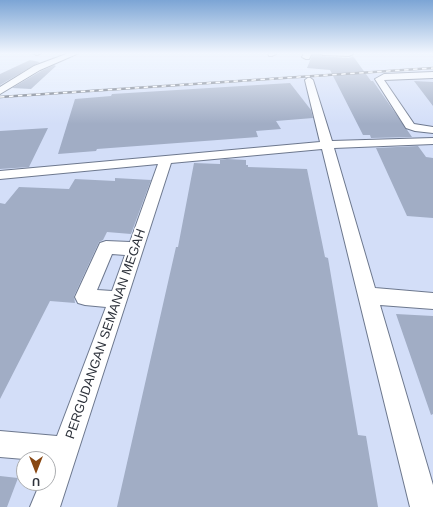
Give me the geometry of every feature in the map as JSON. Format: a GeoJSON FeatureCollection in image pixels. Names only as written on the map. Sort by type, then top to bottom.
{"type":"FeatureCollection","features":[{"type":"Feature","properties":{"kind":"street"},"geometry":{"type":"LineString","coordinates":[[0,91],[23,77]]}},
{"type":"Feature","properties":{"kind":"street"},"geometry":{"type":"LineString","coordinates":[[383,77],[379,79],[410,126],[433,130]]}},
{"type":"Feature","properties":{"kind":"street"},"geometry":{"type":"LineString","coordinates":[[309,80],[425,507]]}},
{"type":"Feature","properties":{"kind":"street"},"geometry":{"type":"LineString","coordinates":[[0,175],[327,145],[433,141]]}},
{"type":"Feature","properties":{"kind":"street","name":"PERGUDANGAN SEMANAN MEGAH"},"geometry":{"type":"LineString","coordinates":[[45,507],[166,160]]}},
{"type":"Feature","properties":{"kind":"street"},"geometry":{"type":"LineString","coordinates":[[118,300],[85,297],[106,247],[136,249]]}},
{"type":"Feature","properties":{"kind":"street"},"geometry":{"type":"LineString","coordinates":[[368,296],[433,301]]}},
{"type":"Feature","properties":{"kind":"street"},"geometry":{"type":"LineString","coordinates":[[0,444],[65,450]]}},
{"type":"Feature","properties":{"kind":"shaded area"},"geometry":{"type":"Polygon","coordinates":[[[330,77],[433,77],[433,507],[0,507],[0,98],[330,77]]]}},
{"type":"Feature","properties":{"kind":"building"},"geometry":{"type":"Polygon","coordinates":[[[0,77],[15,77],[0,85],[0,77]]]}},
{"type":"Feature","properties":{"kind":"building"},"geometry":{"type":"Polygon","coordinates":[[[31,77],[44,77],[31,89],[12,88],[31,77]]]}},
{"type":"Feature","properties":{"kind":"building"},"geometry":{"type":"Polygon","coordinates":[[[333,77],[368,77],[371,81],[373,81],[412,137],[371,138],[370,135],[363,135],[333,77]]]}},
{"type":"Feature","properties":{"kind":"building"},"geometry":{"type":"Polygon","coordinates":[[[414,81],[433,82],[433,106],[414,81]]]}},
{"type":"Feature","properties":{"kind":"building"},"geometry":{"type":"Polygon","coordinates":[[[290,83],[311,110],[313,118],[276,121],[281,129],[256,131],[258,137],[97,149],[96,151],[58,154],[75,99],[111,96],[112,94],[290,83]]]}},
{"type":"Feature","properties":{"kind":"building"},"geometry":{"type":"Polygon","coordinates":[[[48,128],[29,167],[0,169],[0,131],[48,128]]]}},
{"type":"Feature","properties":{"kind":"building"},"geometry":{"type":"Polygon","coordinates":[[[418,146],[426,157],[433,158],[433,218],[407,216],[376,148],[418,146]]]}},
{"type":"Feature","properties":{"kind":"building"},"geometry":{"type":"Polygon","coordinates":[[[220,160],[246,160],[246,165],[248,165],[248,167],[307,169],[325,257],[328,258],[358,435],[366,436],[378,507],[117,507],[176,247],[178,247],[194,163],[220,164],[220,160]]]}},
{"type":"Feature","properties":{"kind":"building"},"geometry":{"type":"Polygon","coordinates":[[[115,178],[151,180],[131,234],[107,232],[103,240],[99,242],[74,296],[75,303],[50,301],[0,399],[0,203],[5,204],[19,187],[69,189],[75,179],[115,181],[115,178]]]}},
{"type":"Feature","properties":{"kind":"building"},"geometry":{"type":"Polygon","coordinates":[[[396,314],[433,316],[433,414],[431,415],[396,314]]]}},
{"type":"Feature","properties":{"kind":"building"},"geometry":{"type":"Polygon","coordinates":[[[0,476],[16,478],[16,483],[7,507],[0,507],[0,476]]]}},
{"type":"Feature","properties":{"kind":"railway"},"geometry":{"type":"LineString","coordinates":[[0,97],[304,77]]}}]}
